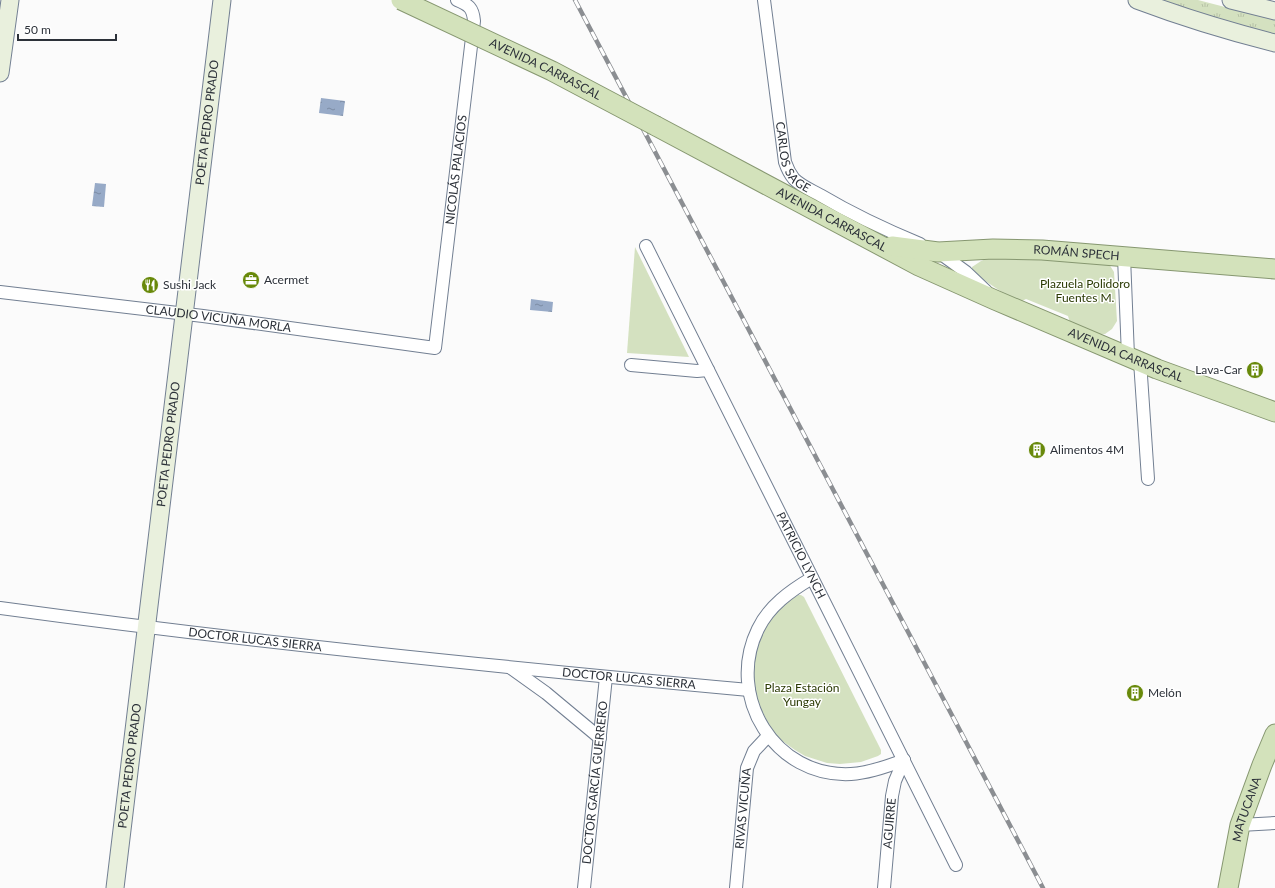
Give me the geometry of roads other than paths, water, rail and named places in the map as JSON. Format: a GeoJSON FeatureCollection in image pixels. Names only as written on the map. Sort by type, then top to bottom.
{"type":"FeatureCollection","features":[{"type":"Feature","properties":{"kind":"main road","name":"AVENIDA CARRASCAL"},"geometry":{"type":"LineString","coordinates":[[401,0],[552,70],[908,260],[945,264],[995,300],[1157,369],[1275,412]]}},
{"type":"Feature","properties":{"kind":"main road","name":"ROMÁN SPECH"},"geometry":{"type":"LineString","coordinates":[[877,243],[907,249],[945,264],[975,249],[1042,250],[1275,269]]}},
{"type":"Feature","properties":{"kind":"main road","name":"MATUCANA"},"geometry":{"type":"LineString","coordinates":[[1228,888],[1240,825],[1275,734]]}},
{"type":"Feature","properties":{"kind":"street"},"geometry":{"type":"LineString","coordinates":[[0,73],[10,0]]}},
{"type":"Feature","properties":{"kind":"street","name":"POETA PEDRO PRADO"},"geometry":{"type":"LineString","coordinates":[[115,888],[148,627],[222,0]]}},
{"type":"Feature","properties":{"kind":"street","name":"NICOLÁS PALACIOS"},"geometry":{"type":"LineString","coordinates":[[436,348],[474,21],[474,13],[469,6],[457,0]]}},
{"type":"Feature","properties":{"kind":"street","name":"CARLOS SAGE"},"geometry":{"type":"LineString","coordinates":[[764,0],[786,162],[793,178],[800,184],[842,207],[898,235],[945,264]]}},
{"type":"Feature","properties":{"kind":"street"},"geometry":{"type":"LineString","coordinates":[[1137,0],[1209,26],[1275,43]]}},
{"type":"Feature","properties":{"kind":"street"},"geometry":{"type":"LineString","coordinates":[[1231,0],[1275,11]]}},
{"type":"Feature","properties":{"kind":"street","name":"PATRICIO LYNCH"},"geometry":{"type":"LineString","coordinates":[[646,246],[956,865]]}},
{"type":"Feature","properties":{"kind":"street"},"geometry":{"type":"LineString","coordinates":[[1124,257],[1148,479]]}},
{"type":"Feature","properties":{"kind":"street","name":"CLAUDIO VICUÑA MORLA"},"geometry":{"type":"LineString","coordinates":[[0,292],[185,314],[436,348]]}},
{"type":"Feature","properties":{"kind":"street"},"geometry":{"type":"LineString","coordinates":[[631,365],[697,371],[708,370]]}},
{"type":"Feature","properties":{"kind":"street"},"geometry":{"type":"LineString","coordinates":[[812,578],[795,588],[777,602],[764,618],[753,640],[747,665],[748,690],[755,714],[768,736],[782,750],[799,762],[820,771],[850,774],[862,773],[873,771],[904,760]]}},
{"type":"Feature","properties":{"kind":"street","name":"DOCTOR LUCAS SIERRA"},"geometry":{"type":"LineString","coordinates":[[0,608],[148,627],[510,667],[748,690]]}},
{"type":"Feature","properties":{"kind":"street","name":"DOCTOR LUCAS SIERRA"},"geometry":{"type":"LineString","coordinates":[[510,667],[546,693],[600,738]]}},
{"type":"Feature","properties":{"kind":"street","name":"DOCTOR GARCÍA GUERRERO"},"geometry":{"type":"LineString","coordinates":[[584,888],[606,677]]}},
{"type":"Feature","properties":{"kind":"street","name":"RIVAS VICUÑA"},"geometry":{"type":"LineString","coordinates":[[736,888],[747,768],[754,751],[768,736]]}},
{"type":"Feature","properties":{"kind":"street","name":"AGUIRRE"},"geometry":{"type":"LineString","coordinates":[[884,888],[892,796],[895,781],[904,760]]}},
{"type":"Feature","properties":{"kind":"street"},"geometry":{"type":"LineString","coordinates":[[1240,825],[1275,823]]}},
{"type":"Feature","properties":{"kind":"water"},"geometry":{"type":"Polygon","coordinates":[[[321,98],[345,101],[343,116],[319,113],[321,98]]]}},
{"type":"Feature","properties":{"kind":"water"},"geometry":{"type":"Polygon","coordinates":[[[95,183],[106,184],[104,207],[92,206],[95,183]]]}},
{"type":"Feature","properties":{"kind":"water"},"geometry":{"type":"Polygon","coordinates":[[[531,299],[553,302],[552,312],[530,310],[531,299]]]}},
{"type":"Feature","properties":{"kind":"railway"},"geometry":{"type":"LineString","coordinates":[[575,0],[1043,888]]}},
{"type":"Feature","properties":{"kind":"place","name":"Acermet"},"geometry":{"type":"Point","coordinates":[251,280]}},
{"type":"Feature","properties":{"kind":"place","name":"Sushi Jack"},"geometry":{"type":"Point","coordinates":[150,285]}},
{"type":"Feature","properties":{"kind":"place","name":"Lava-Car"},"geometry":{"type":"Point","coordinates":[1255,370]}},
{"type":"Feature","properties":{"kind":"place","name":"Alimentos 4M"},"geometry":{"type":"Point","coordinates":[1037,450]}},
{"type":"Feature","properties":{"kind":"place","name":"Melón"},"geometry":{"type":"Point","coordinates":[1135,693]}},
{"type":"Feature","properties":{"kind":"park label","name":"Plazuela Polidoro Fuentes M."},"geometry":{"type":"Point","coordinates":[1085,291]}},
{"type":"Feature","properties":{"kind":"park label","name":"Plaza Estación Yungay"},"geometry":{"type":"Point","coordinates":[802,695]}}]}
